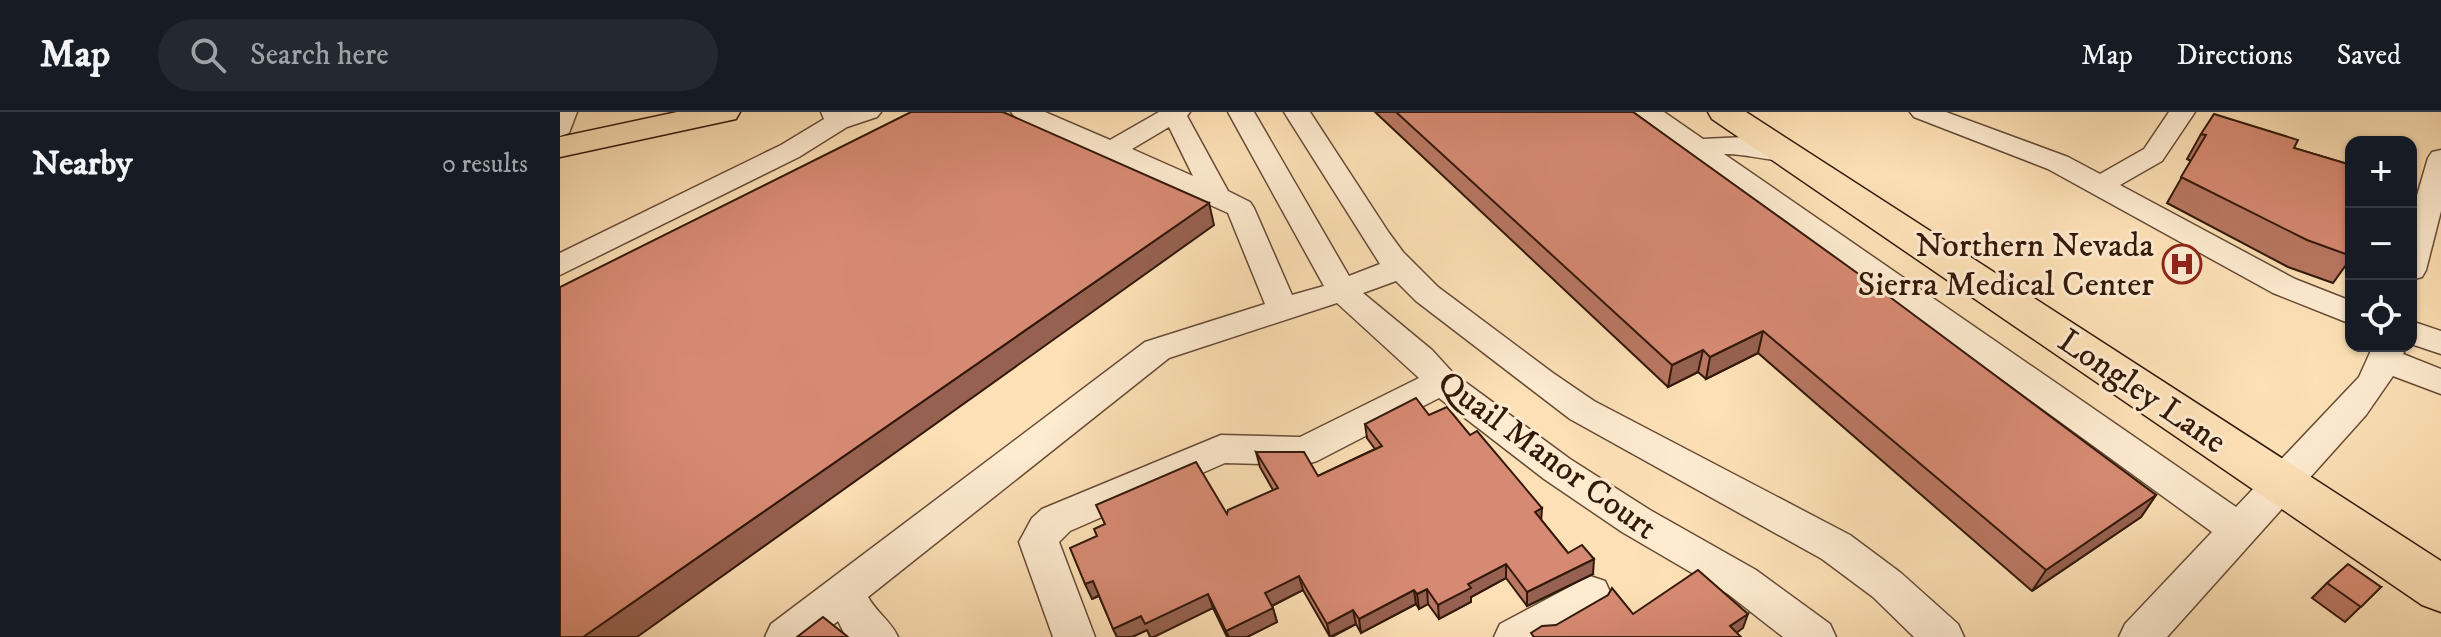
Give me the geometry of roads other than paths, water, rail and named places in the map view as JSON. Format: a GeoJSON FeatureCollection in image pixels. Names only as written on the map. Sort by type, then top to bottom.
{"type":"FeatureCollection","features":[{"type":"Feature","properties":{"kind":"main road"},"geometry":{"type":"LineString","coordinates":[[560,130],[664,112]]}},
{"type":"Feature","properties":{"kind":"main road"},"geometry":{"type":"LineString","coordinates":[[560,147],[724,112]]}},
{"type":"Feature","properties":{"kind":"main road","name":"Longley Lane"},"geometry":{"type":"LineString","coordinates":[[1724,112],[2292,472],[2441,552]]}},
{"type":"Feature","properties":{"kind":"main road","name":"Longley Lane"},"geometry":{"type":"LineString","coordinates":[[1769,112],[2292,472],[2441,589]]}},
{"type":"Feature","properties":{"kind":"street"},"geometry":{"type":"LineString","coordinates":[[560,130],[564,112]]}},
{"type":"Feature","properties":{"kind":"street"},"geometry":{"type":"LineString","coordinates":[[560,265],[790,151],[836,117],[868,112]]}},
{"type":"Feature","properties":{"kind":"street"},"geometry":{"type":"LineString","coordinates":[[1024,112],[1240,208],[1282,308]]}},
{"type":"Feature","properties":{"kind":"street"},"geometry":{"type":"LineString","coordinates":[[1111,150],[1174,112],[1217,196]]}},
{"type":"Feature","properties":{"kind":"street","name":"Quail Manor Court"},"geometry":{"type":"LineString","coordinates":[[1241,112],[1330,273],[1369,316],[1420,358],[1441,382],[1557,469],[1636,521],[1742,582],[1815,637]]}},
{"type":"Feature","properties":{"kind":"street"},"geometry":{"type":"LineString","coordinates":[[1297,112],[1377,238],[1400,268],[1427,294],[1541,382],[1638,442],[1836,547],[1887,585],[1943,637]]}},
{"type":"Feature","properties":{"kind":"street"},"geometry":{"type":"LineString","coordinates":[[1647,112],[2239,530]]}},
{"type":"Feature","properties":{"kind":"street"},"geometry":{"type":"LineString","coordinates":[[1697,147],[1713,128],[1717,112]]}},
{"type":"Feature","properties":{"kind":"street"},"geometry":{"type":"LineString","coordinates":[[1923,112],[2058,163],[2284,286],[2345,311]]}},
{"type":"Feature","properties":{"kind":"street"},"geometry":{"type":"LineString","coordinates":[[2101,185],[2153,155],[2182,112]]}},
{"type":"Feature","properties":{"kind":"street"},"geometry":{"type":"LineString","coordinates":[[1697,147],[1744,145],[1786,153]]}},
{"type":"Feature","properties":{"kind":"street"},"geometry":{"type":"LineString","coordinates":[[2417,248],[2440,165]]}},
{"type":"Feature","properties":{"kind":"street"},"geometry":{"type":"LineString","coordinates":[[786,637],[1157,350],[1343,290],[1400,268]]}},
{"type":"Feature","properties":{"kind":"street"},"geometry":{"type":"LineString","coordinates":[[2417,334],[2441,343]]}},
{"type":"Feature","properties":{"kind":"street"},"geometry":{"type":"LineString","coordinates":[[2140,637],[2373,383],[2387,352],[2441,382]]}},
{"type":"Feature","properties":{"kind":"street"},"geometry":{"type":"LineString","coordinates":[[1074,637],[1039,542],[1046,529],[1056,520],[1221,449],[1304,451],[1441,382]]}},
{"type":"Feature","properties":{"kind":"street"},"geometry":{"type":"LineString","coordinates":[[844,592],[860,623],[877,637]]}},
{"type":"Feature","properties":{"kind":"street"},"geometry":{"type":"LineString","coordinates":[[1515,637],[1590,594]]}},
{"type":"Feature","properties":{"kind":"place","name":"Northern Nevada Sierra Medical Center"},"geometry":{"type":"Point","coordinates":[2182,264]}}]}
